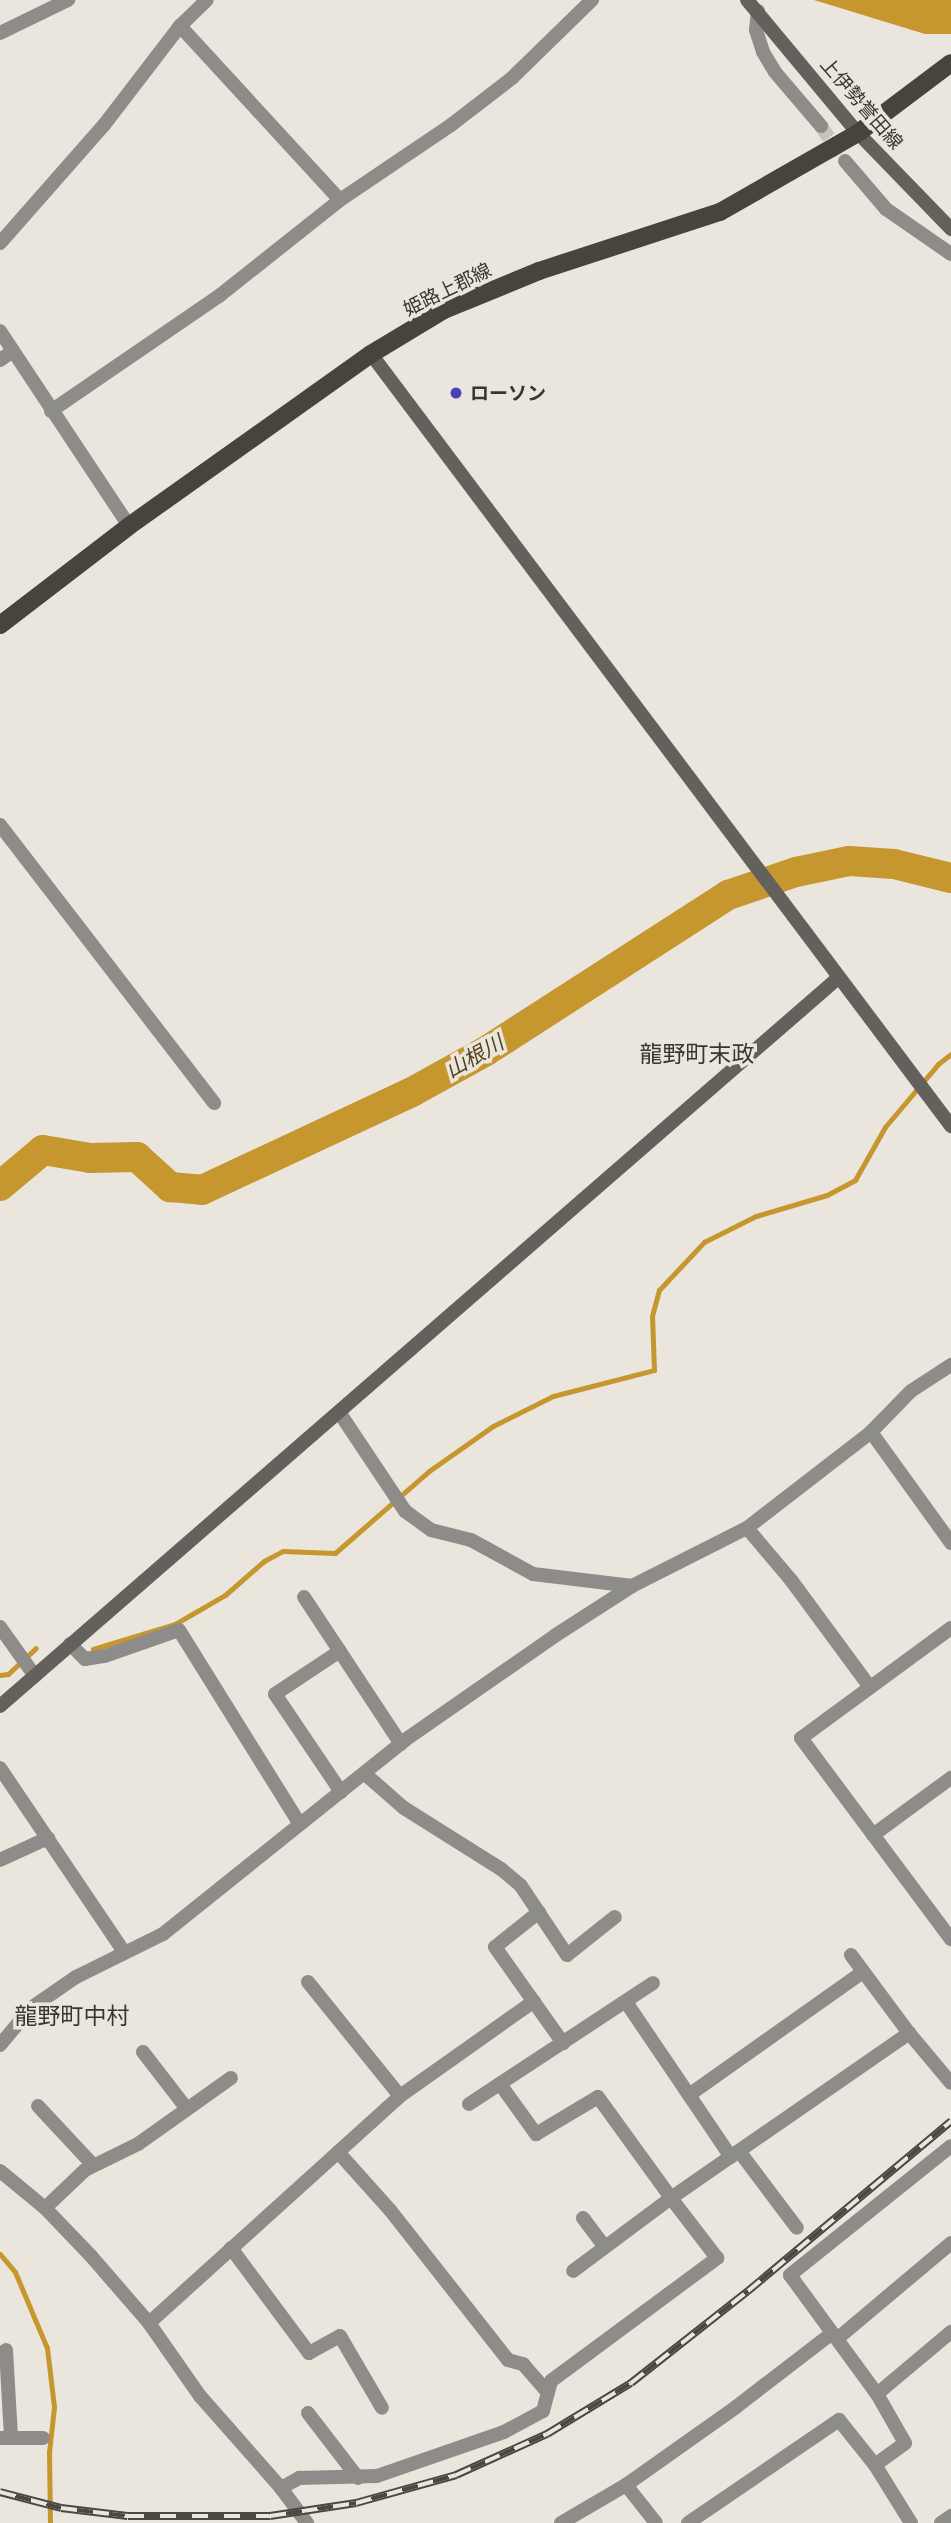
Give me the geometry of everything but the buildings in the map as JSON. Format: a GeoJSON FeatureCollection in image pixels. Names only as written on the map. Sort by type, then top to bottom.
{"type":"FeatureCollection","features":[{"type":"Feature","properties":{"kind":"main road","name":"姫路上郡線"},"geometry":{"type":"LineString","coordinates":[[0,625],[129,526],[371,354],[444,310],[539,271],[719,212],[858,133],[951,63]]}},
{"type":"Feature","properties":{"kind":"street"},"geometry":{"type":"LineString","coordinates":[[0,33],[68,0]]}},
{"type":"Feature","properties":{"kind":"street"},"geometry":{"type":"LineString","coordinates":[[0,243],[104,125],[180,26],[208,0]]}},
{"type":"Feature","properties":{"kind":"street"},"geometry":{"type":"LineString","coordinates":[[51,411],[219,296],[340,200],[451,125],[512,78],[592,0]]}},
{"type":"Feature","properties":{"kind":"street","name":"上伊勢誉田線"},"geometry":{"type":"LineString","coordinates":[[747,0],[858,133],[951,229]]}},
{"type":"Feature","properties":{"kind":"street"},"geometry":{"type":"LineString","coordinates":[[758,11],[756,30],[764,52],[775,72],[821,126]]}},
{"type":"Feature","properties":{"kind":"street"},"geometry":{"type":"LineString","coordinates":[[180,26],[340,200]]}},
{"type":"Feature","properties":{"kind":"street"},"geometry":{"type":"LineString","coordinates":[[845,161],[886,209],[951,254]]}},
{"type":"Feature","properties":{"kind":"street"},"geometry":{"type":"LineString","coordinates":[[0,331],[129,526]]}},
{"type":"Feature","properties":{"kind":"street"},"geometry":{"type":"LineString","coordinates":[[0,360],[13,351]]}},
{"type":"Feature","properties":{"kind":"street"},"geometry":{"type":"LineString","coordinates":[[371,354],[951,1126]]}},
{"type":"Feature","properties":{"kind":"street"},"geometry":{"type":"LineString","coordinates":[[0,825],[214,1103]]}},
{"type":"Feature","properties":{"kind":"street"},"geometry":{"type":"LineString","coordinates":[[0,1706],[838,978]]}},
{"type":"Feature","properties":{"kind":"street"},"geometry":{"type":"LineString","coordinates":[[0,2045],[31,2008],[76,1978],[163,1934],[401,1744],[632,1586],[747,1528],[871,1432],[911,1391],[951,1365]]}},
{"type":"Feature","properties":{"kind":"street"},"geometry":{"type":"LineString","coordinates":[[339,1412],[405,1511],[430,1530],[471,1540],[533,1574],[632,1586]]}},
{"type":"Feature","properties":{"kind":"street"},"geometry":{"type":"LineString","coordinates":[[871,1432],[951,1543]]}},
{"type":"Feature","properties":{"kind":"street"},"geometry":{"type":"LineString","coordinates":[[747,1528],[791,1580],[870,1687]]}},
{"type":"Feature","properties":{"kind":"street"},"geometry":{"type":"LineString","coordinates":[[304,1597],[401,1744]]}},
{"type":"Feature","properties":{"kind":"street"},"geometry":{"type":"LineString","coordinates":[[0,1627],[34,1676]]}},
{"type":"Feature","properties":{"kind":"street"},"geometry":{"type":"LineString","coordinates":[[949,1931],[801,1738],[951,1628]]}},
{"type":"Feature","properties":{"kind":"street"},"geometry":{"type":"LineString","coordinates":[[70,1644],[85,1658],[105,1656],[179,1630],[299,1823]]}},
{"type":"Feature","properties":{"kind":"street"},"geometry":{"type":"LineString","coordinates":[[340,1651],[275,1694],[341,1792]]}},
{"type":"Feature","properties":{"kind":"street"},"geometry":{"type":"LineString","coordinates":[[0,1768],[124,1952]]}},
{"type":"Feature","properties":{"kind":"street"},"geometry":{"type":"LineString","coordinates":[[365,1774],[404,1808],[501,1869],[521,1886],[567,1955],[615,1917]]}},
{"type":"Feature","properties":{"kind":"street"},"geometry":{"type":"LineString","coordinates":[[873,1835],[951,1778]]}},
{"type":"Feature","properties":{"kind":"street"},"geometry":{"type":"LineString","coordinates":[[0,1860],[48,1838]]}},
{"type":"Feature","properties":{"kind":"street"},"geometry":{"type":"LineString","coordinates":[[539,1912],[495,1947],[563,2043]]}},
{"type":"Feature","properties":{"kind":"street"},"geometry":{"type":"LineString","coordinates":[[851,1955],[909,2033],[951,2083]]}},
{"type":"Feature","properties":{"kind":"street"},"geometry":{"type":"LineString","coordinates":[[690,2095],[863,1972]]}},
{"type":"Feature","properties":{"kind":"street"},"geometry":{"type":"LineString","coordinates":[[307,1982],[400,2096]]}},
{"type":"Feature","properties":{"kind":"street"},"geometry":{"type":"LineString","coordinates":[[469,2104],[653,1983]]}},
{"type":"Feature","properties":{"kind":"street"},"geometry":{"type":"LineString","coordinates":[[149,2323],[400,2096],[534,2001]]}},
{"type":"Feature","properties":{"kind":"street"},"geometry":{"type":"LineString","coordinates":[[626,2001],[690,2095],[797,2228]]}},
{"type":"Feature","properties":{"kind":"street"},"geometry":{"type":"LineString","coordinates":[[573,2271],[671,2198],[909,2033]]}},
{"type":"Feature","properties":{"kind":"street"},"geometry":{"type":"LineString","coordinates":[[143,2052],[187,2109]]}},
{"type":"Feature","properties":{"kind":"street"},"geometry":{"type":"LineString","coordinates":[[45,2208],[93,2165],[138,2144],[231,2078]]}},
{"type":"Feature","properties":{"kind":"street"},"geometry":{"type":"LineString","coordinates":[[281,2488],[299,2478],[377,2476],[504,2432],[543,2411],[551,2381],[717,2258],[598,2097],[536,2134],[500,2084]]}},
{"type":"Feature","properties":{"kind":"street"},"geometry":{"type":"LineString","coordinates":[[38,2106],[93,2165]]}},
{"type":"Feature","properties":{"kind":"street"},"geometry":{"type":"LineString","coordinates":[[875,2465],[905,2443],[877,2394],[790,2275],[951,2146]]}},
{"type":"Feature","properties":{"kind":"street"},"geometry":{"type":"LineString","coordinates":[[338,2152],[390,2210],[508,2360],[523,2364],[548,2393]]}},
{"type":"Feature","properties":{"kind":"street"},"geometry":{"type":"LineString","coordinates":[[0,2171],[45,2208],[149,2323],[201,2396],[281,2488],[307,2523]]}},
{"type":"Feature","properties":{"kind":"street"},"geometry":{"type":"LineString","coordinates":[[583,2218],[605,2247]]}},
{"type":"Feature","properties":{"kind":"street"},"geometry":{"type":"LineString","coordinates":[[561,2523],[625,2485],[835,2336],[951,2243]]}},
{"type":"Feature","properties":{"kind":"street"},"geometry":{"type":"LineString","coordinates":[[231,2248],[309,2353],[340,2336],[382,2408]]}},
{"type":"Feature","properties":{"kind":"street"},"geometry":{"type":"LineString","coordinates":[[877,2394],[949,2339]]}},
{"type":"Feature","properties":{"kind":"street"},"geometry":{"type":"LineString","coordinates":[[6,2350],[6,2438],[43,2438]]}},
{"type":"Feature","properties":{"kind":"street"},"geometry":{"type":"LineString","coordinates":[[308,2413],[358,2478]]}},
{"type":"Feature","properties":{"kind":"street"},"geometry":{"type":"LineString","coordinates":[[688,2523],[839,2420],[875,2465],[911,2523]]}},
{"type":"Feature","properties":{"kind":"street"},"geometry":{"type":"LineString","coordinates":[[625,2485],[656,2523]]}},
{"type":"Feature","properties":{"kind":"street"},"geometry":{"type":"LineString","coordinates":[[941,2523],[951,2516]]}},
{"type":"Feature","properties":{"kind":"shaded area"},"geometry":{"type":"Polygon","coordinates":[[[814,0],[951,0],[951,34],[925,34],[814,0]]]}},
{"type":"Feature","properties":{"kind":"waterway","name":"山根川"},"geometry":{"type":"LineString","coordinates":[[0,1186],[43,1150],[90,1158],[137,1157],[170,1187],[202,1190],[412,1092],[486,1051],[728,895],[796,872],[849,861],[894,864],[951,878]]}},
{"type":"Feature","properties":{"kind":"waterway"},"geometry":{"type":"LineString","coordinates":[[93,1649],[175,1624],[225,1595],[264,1561],[283,1551],[335,1553],[429,1471],[493,1426],[553,1396],[654,1370],[652,1316],[659,1290],[704,1242],[756,1216],[827,1195],[855,1180],[885,1127],[938,1064],[951,1054]]}},
{"type":"Feature","properties":{"kind":"waterway"},"geometry":{"type":"LineString","coordinates":[[0,1675],[8,1674],[36,1648]]}},
{"type":"Feature","properties":{"kind":"waterway"},"geometry":{"type":"LineString","coordinates":[[0,2254],[15,2272],[47,2348],[54,2407],[49,2452],[50,2523]]}},
{"type":"Feature","properties":{"kind":"tunnel"},"geometry":{"type":"LineString","coordinates":[[821,126],[840,154]]}},
{"type":"Feature","properties":{"kind":"railway"},"geometry":{"type":"LineString","coordinates":[[0,2492],[61,2508],[128,2516],[270,2516],[356,2503],[456,2475],[547,2434],[631,2383],[748,2291],[951,2121]]}},
{"type":"Feature","properties":{"kind":"place","name":"ローソン"},"geometry":{"type":"Point","coordinates":[456,393]}},
{"type":"Feature","properties":{"kind":"district","name":"龍野町末政"},"geometry":{"type":"Point","coordinates":[697,1053]}},
{"type":"Feature","properties":{"kind":"district","name":"龍野町中村"},"geometry":{"type":"Point","coordinates":[72,2015]}}]}
